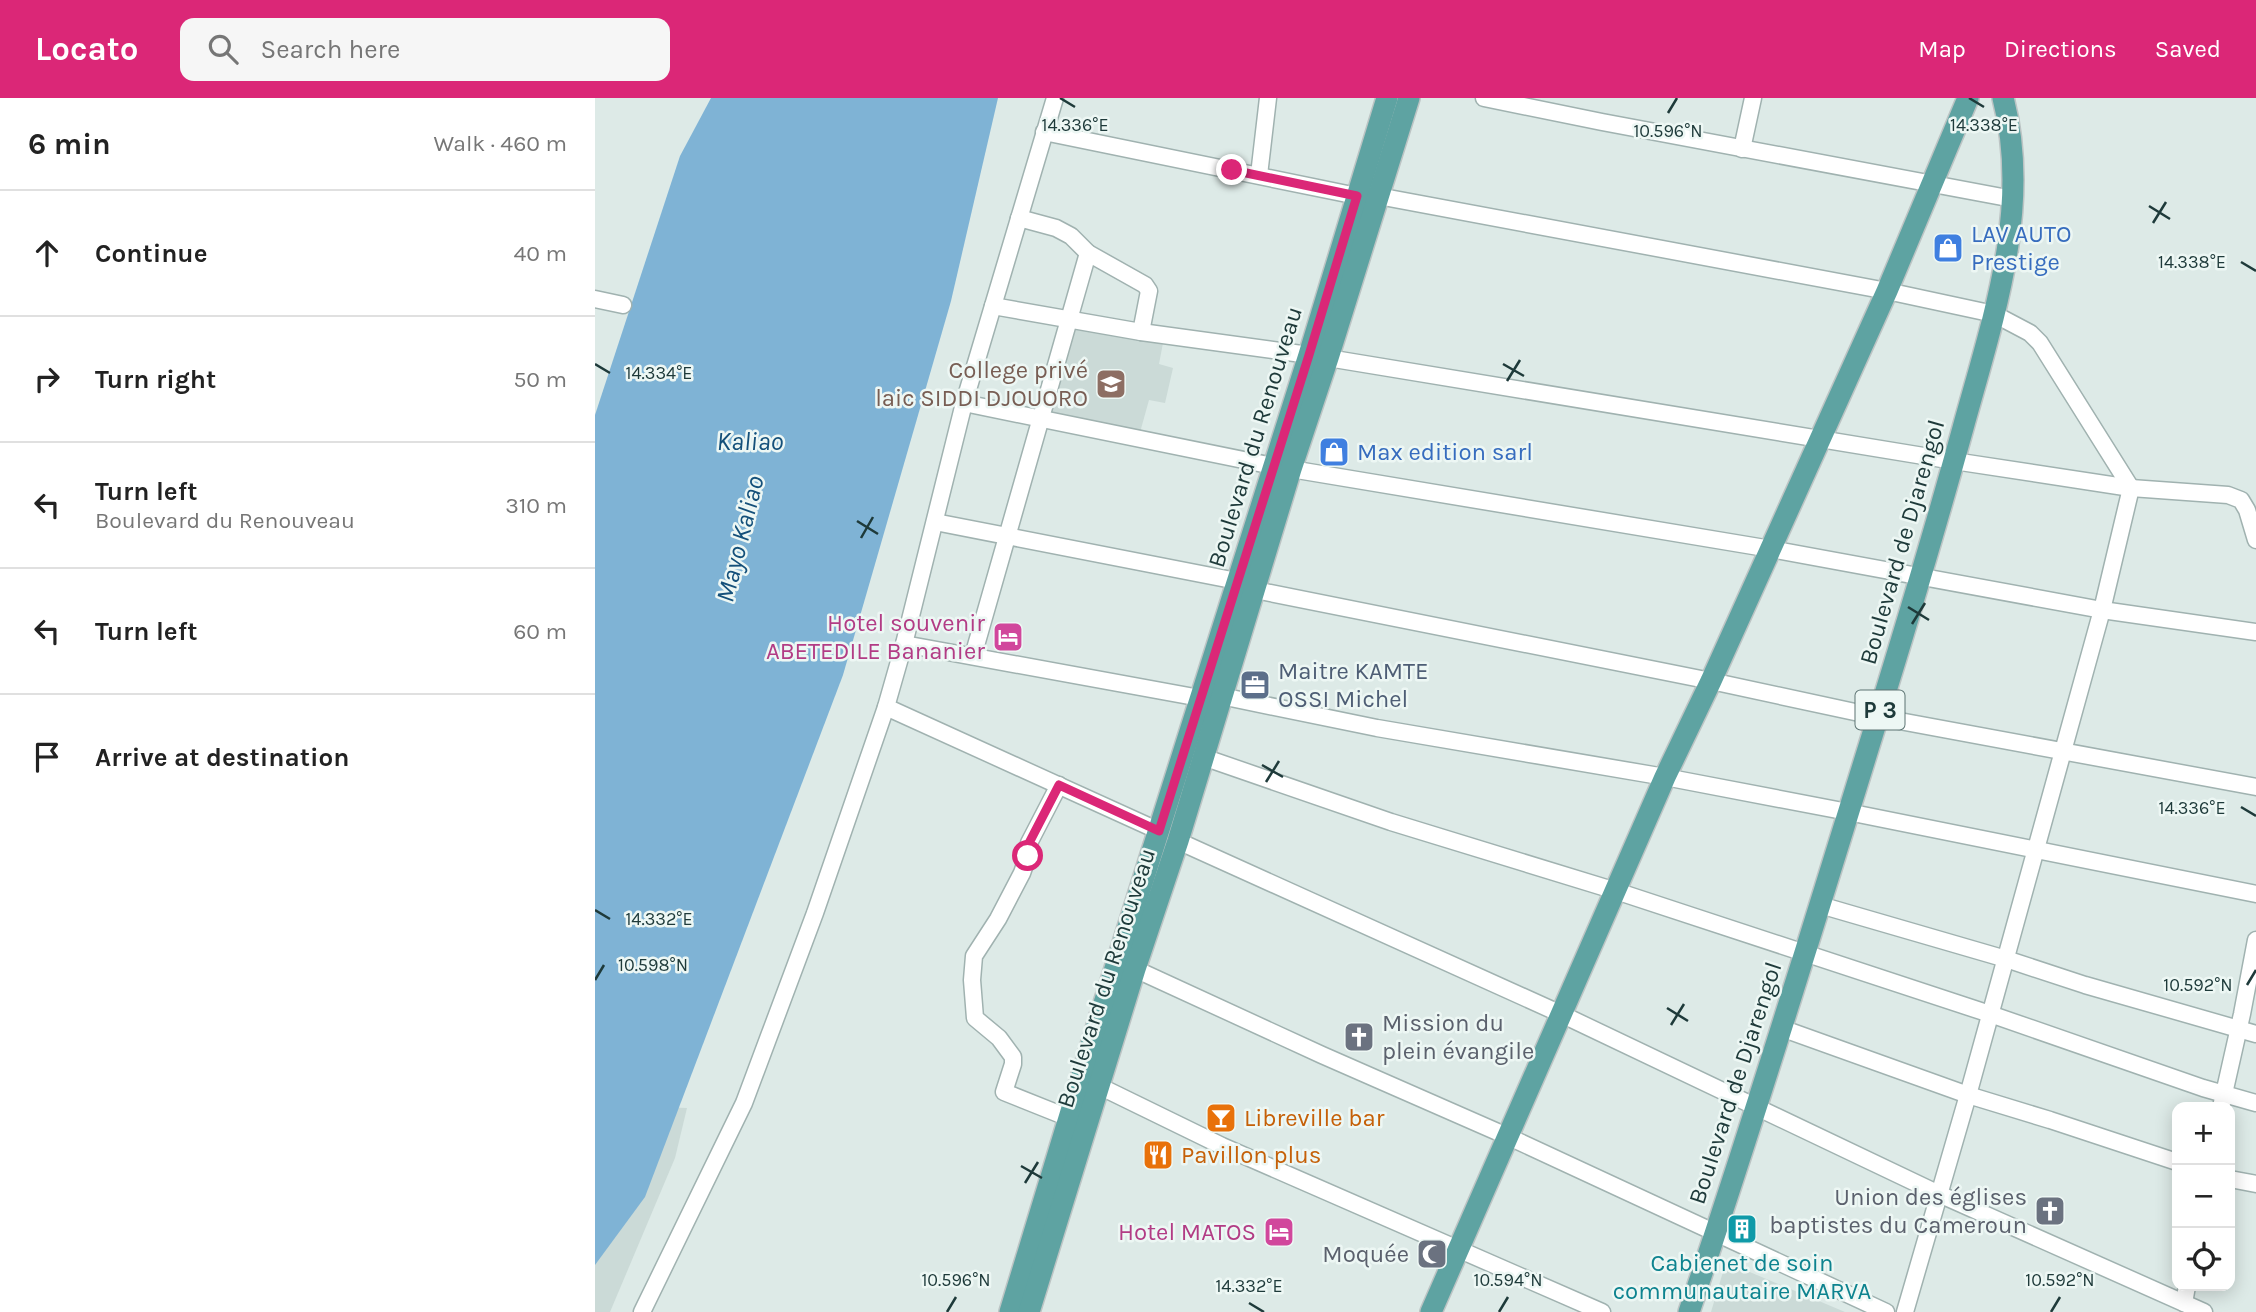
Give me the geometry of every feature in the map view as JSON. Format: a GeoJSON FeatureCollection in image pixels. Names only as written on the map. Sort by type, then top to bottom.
{"type":"FeatureCollection","features":[{"type":"Feature","properties":{"kind":"main road","name":"Boulevard du Renouveau"},"geometry":{"type":"LineString","coordinates":[[1010,1312],[1069,1118],[1168,836],[1319,356],[1367,196],[1387,98]]}},
{"type":"Feature","properties":{"kind":"main road","name":"Boulevard du Renouveau"},"geometry":{"type":"LineString","coordinates":[[1367,196],[1409,98]]}},
{"type":"Feature","properties":{"kind":"main road"},"geometry":{"type":"LineString","coordinates":[[1431,1312],[1665,777],[1771,550],[1887,290],[1968,98]]}},
{"type":"Feature","properties":{"kind":"main road","name":"Boulevard de Djarengol"},"geometry":{"type":"LineString","coordinates":[[1689,1312],[1757,1107],[1878,717],[1921,576],[1994,314],[2006,260],[2013,200],[2007,114],[2003,98]]}},
{"type":"Feature","properties":{"kind":"main road","name":"Boulevard du Renouveau"},"geometry":{"type":"LineString","coordinates":[[1029,1312],[1135,969],[1168,836],[1203,757],[1211,697]]}},
{"type":"Feature","properties":{"kind":"street"},"geometry":{"type":"LineString","coordinates":[[642,1312],[744,1103],[815,914],[904,644],[964,403],[1055,98]]}},
{"type":"Feature","properties":{"kind":"street"},"geometry":{"type":"LineString","coordinates":[[1259,175],[1268,98]]}},
{"type":"Feature","properties":{"kind":"street"},"geometry":{"type":"LineString","coordinates":[[1484,98],[2013,200]]}},
{"type":"Feature","properties":{"kind":"street"},"geometry":{"type":"LineString","coordinates":[[1742,149],[1753,98]]}},
{"type":"Feature","properties":{"kind":"street"},"geometry":{"type":"LineString","coordinates":[[1045,132],[1367,196],[1887,290],[1994,314],[2030,333],[2040,343],[2131,488],[2102,610],[1968,1096],[1905,1312]]}},
{"type":"Feature","properties":{"kind":"street"},"geometry":{"type":"LineString","coordinates":[[1019,218],[1056,228],[1071,236],[1088,253],[1148,288],[1141,332]]}},
{"type":"Feature","properties":{"kind":"street"},"geometry":{"type":"LineString","coordinates":[[973,656],[1088,253]]}},
{"type":"Feature","properties":{"kind":"street"},"geometry":{"type":"LineString","coordinates":[[595,299],[623,305]]}},
{"type":"Feature","properties":{"kind":"street"},"geometry":{"type":"LineString","coordinates":[[993,306],[1141,332],[1319,356],[1954,461],[2131,488],[2228,495],[2241,500],[2247,510],[2256,540]]}},
{"type":"Feature","properties":{"kind":"street"},"geometry":{"type":"LineString","coordinates":[[964,403],[1282,468],[1771,550],[2102,610],[2256,632]]}},
{"type":"Feature","properties":{"kind":"street"},"geometry":{"type":"LineString","coordinates":[[935,522],[1878,717],[2256,787]]}},
{"type":"Feature","properties":{"kind":"street"},"geometry":{"type":"LineString","coordinates":[[904,644],[1665,777],[2256,894]]}},
{"type":"Feature","properties":{"kind":"street"},"geometry":{"type":"LineString","coordinates":[[885,707],[1560,1014],[1939,1194],[2204,1312]]}},
{"type":"Feature","properties":{"kind":"street"},"geometry":{"type":"LineString","coordinates":[[1203,757],[1391,822],[1616,891],[1990,1014],[2223,1100],[2256,1103]]}},
{"type":"Feature","properties":{"kind":"street"},"geometry":{"type":"LineString","coordinates":[[1059,785],[1029,843],[1022,873],[998,919],[974,956],[972,980],[975,1018],[999,1038],[1013,1057],[1005,1092],[1069,1118]]}},
{"type":"Feature","properties":{"kind":"street"},"geometry":{"type":"LineString","coordinates":[[1819,905],[2256,1034]]}},
{"type":"Feature","properties":{"kind":"street"},"geometry":{"type":"LineString","coordinates":[[2223,1100],[2256,940]]}},
{"type":"Feature","properties":{"kind":"street"},"geometry":{"type":"LineString","coordinates":[[1135,969],[1509,1137],[1886,1312]]}},
{"type":"Feature","properties":{"kind":"street"},"geometry":{"type":"LineString","coordinates":[[1781,1028],[1968,1096],[2172,1160]]}},
{"type":"Feature","properties":{"kind":"street"},"geometry":{"type":"LineString","coordinates":[[1099,1086],[1222,1146],[1602,1312]]}},
{"type":"Feature","properties":{"kind":"street"},"geometry":{"type":"LineString","coordinates":[[2235,1180],[2256,1184]]}},
{"type":"Feature","properties":{"kind":"street"},"geometry":{"type":"LineString","coordinates":[[2184,1303],[2186,1291]]}},
{"type":"Feature","properties":{"kind":"shaded area","name":"College privé laic SIDDI DJOUORO"},"geometry":{"type":"Polygon","coordinates":[[[1070,325],[1163,343],[1159,364],[1173,368],[1165,403],[1149,400],[1139,436],[1042,416],[1070,325]]]}},
{"type":"Feature","properties":{"kind":"shaded area"},"geometry":{"type":"Polygon","coordinates":[[[661,1107],[687,1108],[675,1158],[610,1312],[595,1312],[595,1189],[661,1107]]]}},
{"type":"Feature","properties":{"kind":"shaded area"},"geometry":{"type":"Polygon","coordinates":[[[1726,1262],[1845,1312],[1711,1312],[1726,1262]]]}},
{"type":"Feature","properties":{"kind":"water","name":"Kaliao"},"geometry":{"type":"Polygon","coordinates":[[[711,98],[998,98],[951,301],[843,675],[645,1197],[595,1265],[595,415],[680,156],[711,98]]]}},
{"type":"Feature","properties":{"kind":"place","name":"LAV AUTO Prestige"},"geometry":{"type":"Point","coordinates":[1948,248]}},
{"type":"Feature","properties":{"kind":"place","name":"College privé laic SIDDI DJOUORO"},"geometry":{"type":"Point","coordinates":[1111,384]}},
{"type":"Feature","properties":{"kind":"place","name":"Max edition sarl"},"geometry":{"type":"Point","coordinates":[1334,452]}},
{"type":"Feature","properties":{"kind":"place","name":"Hotel souvenir ABETEDILE Bananier"},"geometry":{"type":"Point","coordinates":[1008,637]}},
{"type":"Feature","properties":{"kind":"place","name":"Maitre KAMTE OSSI Michel"},"geometry":{"type":"Point","coordinates":[1255,685]}},
{"type":"Feature","properties":{"kind":"place","name":"Mission du plein évangile"},"geometry":{"type":"Point","coordinates":[1359,1037]}},
{"type":"Feature","properties":{"kind":"place","name":"Libreville bar"},"geometry":{"type":"Point","coordinates":[1221,1118]}},
{"type":"Feature","properties":{"kind":"place","name":"Pavillon plus"},"geometry":{"type":"Point","coordinates":[1158,1155]}},
{"type":"Feature","properties":{"kind":"place","name":"Union des églises baptistes du Cameroun"},"geometry":{"type":"Point","coordinates":[2050,1211]}},
{"type":"Feature","properties":{"kind":"place","name":"Cabienet de soin communautaire MARVA"},"geometry":{"type":"Point","coordinates":[1742,1229]}},
{"type":"Feature","properties":{"kind":"place","name":"Hotel MATOS"},"geometry":{"type":"Point","coordinates":[1279,1232]}},
{"type":"Feature","properties":{"kind":"place","name":"Moquée"},"geometry":{"type":"Point","coordinates":[1432,1254]}},
{"type":"Feature","properties":{"kind":"route"},"geometry":{"type":"LineString","coordinates":[[1028,856],[1029,843],[1059,785],[1159,831],[1357,196],[1232,170]]}},
{"type":"Feature","properties":{"kind":"water label","name":"Mayo Kaliao"},"geometry":{"type":"Point","coordinates":[740,539]}}]}
